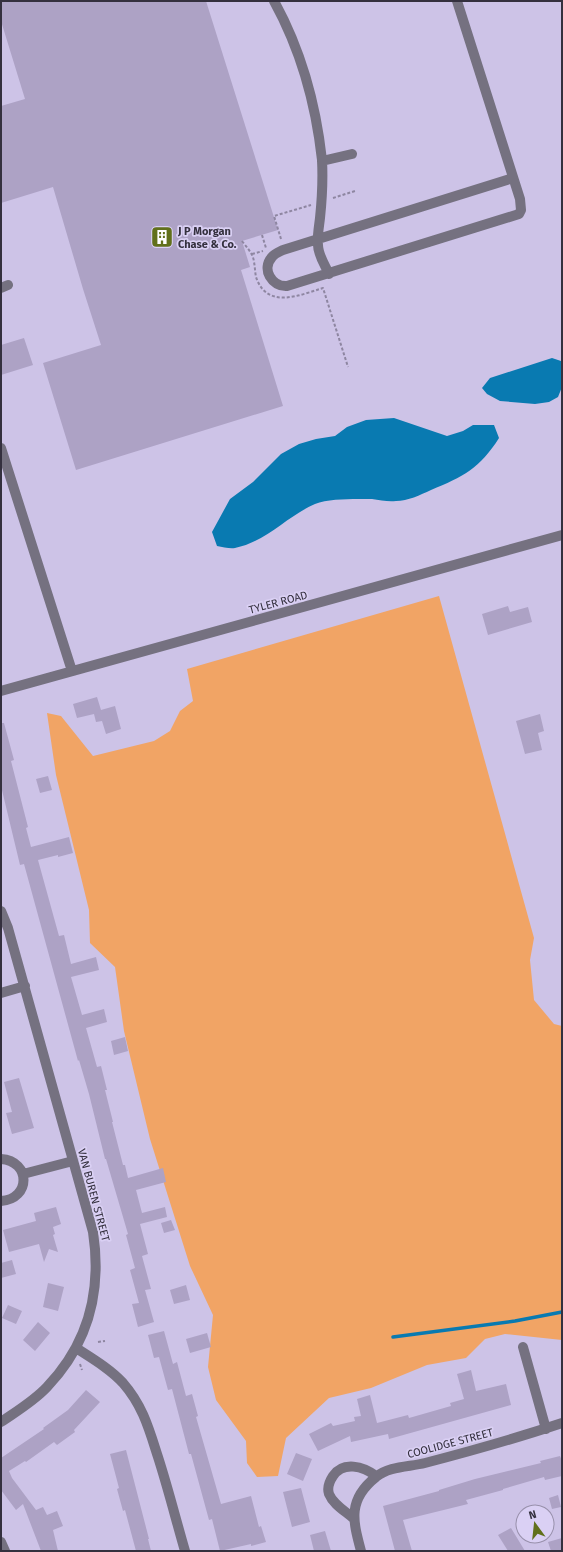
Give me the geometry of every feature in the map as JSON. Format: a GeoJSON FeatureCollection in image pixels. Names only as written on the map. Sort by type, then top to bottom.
{"type":"FeatureCollection","features":[{"type":"Feature","properties":{"kind":"street"},"geometry":{"type":"LineString","coordinates":[[274,1],[291,36],[305,74],[314,111],[322,161],[322,202],[317,245],[319,253],[329,274]]}},
{"type":"Feature","properties":{"kind":"street"},"geometry":{"type":"LineString","coordinates":[[457,1],[520,199],[521,210],[519,214],[329,274],[282,286],[272,281],[268,274],[269,261],[276,254],[318,239],[513,178]]}},
{"type":"Feature","properties":{"kind":"street"},"geometry":{"type":"LineString","coordinates":[[322,161],[352,154]]}},
{"type":"Feature","properties":{"kind":"street"},"geometry":{"type":"LineString","coordinates":[[1,448],[72,671]]}},
{"type":"Feature","properties":{"kind":"street","name":"TYLER ROAD"},"geometry":{"type":"LineString","coordinates":[[1,691],[562,535]]}},
{"type":"Feature","properties":{"kind":"street","name":"VAN BUREN STREET"},"geometry":{"type":"LineString","coordinates":[[1,910],[8,928],[25,986],[93,1232],[97,1264],[96,1284],[91,1310],[86,1328],[76,1348],[66,1364],[46,1388],[1,1422]]}},
{"type":"Feature","properties":{"kind":"street"},"geometry":{"type":"LineString","coordinates":[[1,992],[25,986]]}},
{"type":"Feature","properties":{"kind":"street"},"geometry":{"type":"LineString","coordinates":[[1,1159],[8,1159],[20,1167],[24,1180],[19,1192],[8,1200],[1,1200]]}},
{"type":"Feature","properties":{"kind":"street"},"geometry":{"type":"LineString","coordinates":[[23,1174],[73,1161]]}},
{"type":"Feature","properties":{"kind":"street"},"geometry":{"type":"LineString","coordinates":[[522,1347],[546,1429]]}},
{"type":"Feature","properties":{"kind":"street"},"geometry":{"type":"LineString","coordinates":[[76,1348],[106,1368],[122,1383],[136,1400],[143,1412],[162,1469],[185,1551]]}},
{"type":"Feature","properties":{"kind":"street","name":"COOLIDGE STREET"},"geometry":{"type":"LineString","coordinates":[[353,1518],[356,1502],[362,1492],[376,1476],[387,1470],[423,1464],[562,1424]]}},
{"type":"Feature","properties":{"kind":"street"},"geometry":{"type":"LineString","coordinates":[[361,1551],[353,1518],[333,1501],[330,1496],[329,1484],[331,1479],[340,1469],[349,1466],[368,1470],[376,1476]]}},
{"type":"Feature","properties":{"kind":"street"},"geometry":{"type":"LineString","coordinates":[[1,1542],[5,1551]]}},
{"type":"Feature","properties":{"kind":"path"},"geometry":{"type":"LineString","coordinates":[[330,199],[355,191]]}},
{"type":"Feature","properties":{"kind":"path"},"geometry":{"type":"LineString","coordinates":[[282,243],[274,216],[313,204]]}},
{"type":"Feature","properties":{"kind":"path"},"geometry":{"type":"LineString","coordinates":[[262,235],[266,250]]}},
{"type":"Feature","properties":{"kind":"path"},"geometry":{"type":"LineString","coordinates":[[242,241],[252,254],[255,271],[260,285],[264,290],[276,297],[289,298],[323,288],[348,367]]}},
{"type":"Feature","properties":{"kind":"path"},"geometry":{"type":"LineString","coordinates":[[252,254],[266,250],[273,246]]}},
{"type":"Feature","properties":{"kind":"path"},"geometry":{"type":"LineString","coordinates":[[98,1342],[105,1341]]}},
{"type":"Feature","properties":{"kind":"path"},"geometry":{"type":"LineString","coordinates":[[80,1362],[82,1370]]}},
{"type":"Feature","properties":{"kind":"shaded area"},"geometry":{"type":"Polygon","coordinates":[[[439,596],[534,938],[530,960],[534,1000],[554,1024],[562,1026],[562,1340],[505,1334],[485,1339],[466,1358],[427,1365],[371,1388],[329,1398],[286,1438],[278,1476],[257,1477],[247,1463],[246,1441],[216,1400],[208,1367],[213,1315],[190,1266],[150,1139],[124,1031],[115,967],[90,943],[89,910],[56,775],[47,713],[61,716],[93,756],[154,741],[170,731],[180,711],[193,701],[187,669],[439,596]]]}},
{"type":"Feature","properties":{"kind":"water"},"geometry":{"type":"Polygon","coordinates":[[[552,358],[561,361],[562,363],[562,387],[558,397],[549,402],[535,404],[500,401],[487,394],[482,388],[490,378],[552,358]]]}},
{"type":"Feature","properties":{"kind":"water"},"geometry":{"type":"Polygon","coordinates":[[[394,418],[447,436],[463,431],[473,425],[494,425],[499,438],[485,457],[462,476],[414,497],[405,500],[393,501],[351,499],[321,502],[305,509],[267,535],[246,545],[233,548],[217,546],[212,532],[230,499],[253,482],[281,454],[299,444],[335,436],[347,427],[366,420],[394,418]]]}},
{"type":"Feature","properties":{"kind":"building","name":"J P Morgan Chase & Co."},"geometry":{"type":"Polygon","coordinates":[[[1,1],[206,1],[278,230],[242,241],[250,267],[241,270],[283,406],[76,470],[43,363],[101,345],[53,187],[1,203],[1,106],[25,99],[1,21],[1,1]]]}},
{"type":"Feature","properties":{"kind":"building"},"geometry":{"type":"Polygon","coordinates":[[[24,338],[33,365],[1,375],[1,345],[24,338]]]}},
{"type":"Feature","properties":{"kind":"building"},"geometry":{"type":"Polygon","coordinates":[[[508,606],[510,612],[528,607],[532,622],[488,635],[482,614],[508,606]]]}},
{"type":"Feature","properties":{"kind":"building"},"geometry":{"type":"Polygon","coordinates":[[[97,697],[101,710],[115,706],[121,729],[106,734],[102,721],[96,722],[94,714],[77,718],[73,704],[97,697]]]}},
{"type":"Feature","properties":{"kind":"building"},"geometry":{"type":"Polygon","coordinates":[[[540,714],[544,731],[538,733],[542,750],[525,754],[516,721],[540,714]]]}},
{"type":"Feature","properties":{"kind":"building"},"geometry":{"type":"Polygon","coordinates":[[[1,723],[4,723],[14,760],[11,761],[28,827],[26,828],[31,847],[69,837],[73,853],[38,860],[59,936],[64,935],[71,964],[96,957],[99,970],[71,977],[82,1015],[104,1009],[107,1022],[86,1028],[97,1067],[101,1066],[107,1090],[105,1090],[112,1122],[123,1165],[125,1165],[128,1178],[163,1168],[166,1182],[136,1190],[142,1213],[165,1207],[167,1217],[140,1224],[148,1254],[142,1256],[151,1289],[145,1290],[154,1322],[138,1327],[132,1304],[139,1303],[130,1270],[135,1268],[126,1235],[128,1234],[105,1159],[89,1094],[79,1060],[78,1061],[24,864],[20,865],[1,786],[1,723]]]}},
{"type":"Feature","properties":{"kind":"building"},"geometry":{"type":"Polygon","coordinates":[[[48,776],[52,790],[40,793],[36,779],[48,776]]]}},
{"type":"Feature","properties":{"kind":"building"},"geometry":{"type":"Polygon","coordinates":[[[125,1037],[128,1051],[114,1055],[111,1041],[125,1037]]]}},
{"type":"Feature","properties":{"kind":"building"},"geometry":{"type":"Polygon","coordinates":[[[19,1078],[34,1128],[12,1134],[6,1113],[12,1112],[4,1082],[19,1078]]]}},
{"type":"Feature","properties":{"kind":"building"},"geometry":{"type":"Polygon","coordinates":[[[56,1207],[61,1224],[53,1227],[55,1234],[53,1235],[58,1252],[49,1249],[44,1262],[39,1244],[9,1252],[3,1230],[36,1221],[34,1213],[56,1207]]]}},
{"type":"Feature","properties":{"kind":"building"},"geometry":{"type":"Polygon","coordinates":[[[171,1220],[175,1230],[164,1233],[161,1223],[171,1220]]]}},
{"type":"Feature","properties":{"kind":"building"},"geometry":{"type":"Polygon","coordinates":[[[12,1260],[16,1274],[1,1278],[1,1263],[12,1260]]]}},
{"type":"Feature","properties":{"kind":"building"},"geometry":{"type":"Polygon","coordinates":[[[48,1283],[64,1287],[58,1311],[43,1307],[48,1283]]]}},
{"type":"Feature","properties":{"kind":"building"},"geometry":{"type":"Polygon","coordinates":[[[186,1285],[190,1300],[174,1304],[170,1290],[186,1285]]]}},
{"type":"Feature","properties":{"kind":"building"},"geometry":{"type":"Polygon","coordinates":[[[8,1305],[22,1311],[16,1324],[2,1318],[8,1305]]]}},
{"type":"Feature","properties":{"kind":"building"},"geometry":{"type":"Polygon","coordinates":[[[38,1322],[50,1333],[35,1351],[23,1340],[38,1322]]]}},
{"type":"Feature","properties":{"kind":"building"},"geometry":{"type":"Polygon","coordinates":[[[164,1331],[173,1364],[177,1362],[186,1396],[192,1394],[198,1416],[196,1417],[221,1504],[251,1496],[259,1527],[261,1526],[266,1542],[220,1551],[212,1519],[209,1520],[191,1454],[189,1454],[172,1389],[168,1390],[159,1357],[154,1358],[148,1335],[164,1331]]]}},
{"type":"Feature","properties":{"kind":"building"},"geometry":{"type":"Polygon","coordinates":[[[207,1333],[211,1347],[190,1353],[186,1339],[207,1333]]]}},
{"type":"Feature","properties":{"kind":"building"},"geometry":{"type":"Polygon","coordinates":[[[471,1370],[476,1391],[506,1384],[511,1405],[389,1439],[388,1434],[351,1442],[350,1436],[318,1451],[309,1434],[331,1423],[333,1426],[355,1421],[354,1417],[361,1416],[357,1399],[370,1395],[377,1423],[408,1415],[409,1418],[451,1406],[450,1403],[464,1399],[457,1374],[471,1370]]]}},
{"type":"Feature","properties":{"kind":"building"},"geometry":{"type":"Polygon","coordinates":[[[86,1390],[100,1402],[74,1430],[75,1432],[57,1445],[54,1442],[26,1462],[25,1461],[9,1471],[12,1478],[36,1510],[43,1507],[47,1515],[57,1511],[63,1526],[53,1530],[58,1551],[41,1551],[23,1504],[16,1510],[1,1490],[1,1458],[44,1429],[43,1428],[68,1410],[86,1390]]]}},
{"type":"Feature","properties":{"kind":"building"},"geometry":{"type":"Polygon","coordinates":[[[126,1450],[151,1551],[136,1551],[125,1510],[123,1511],[117,1489],[119,1488],[110,1454],[126,1450]]]}},
{"type":"Feature","properties":{"kind":"building"},"geometry":{"type":"Polygon","coordinates":[[[296,1453],[312,1459],[303,1481],[287,1474],[296,1453]]]}},
{"type":"Feature","properties":{"kind":"building"},"geometry":{"type":"Polygon","coordinates":[[[560,1456],[562,1461],[562,1476],[545,1480],[544,1477],[466,1500],[468,1504],[403,1520],[412,1551],[395,1551],[383,1506],[439,1491],[475,1479],[541,1463],[540,1461],[560,1456]]]}},
{"type":"Feature","properties":{"kind":"building"},"geometry":{"type":"Polygon","coordinates":[[[301,1488],[310,1522],[292,1527],[283,1492],[301,1488]]]}},
{"type":"Feature","properties":{"kind":"building"},"geometry":{"type":"Polygon","coordinates":[[[558,1495],[561,1507],[555,1508],[555,1504],[551,1504],[549,1498],[558,1495]]]}},
{"type":"Feature","properties":{"kind":"building"},"geometry":{"type":"Polygon","coordinates":[[[511,1528],[515,1535],[515,1544],[521,1544],[525,1551],[508,1551],[498,1535],[511,1528]]]}},
{"type":"Feature","properties":{"kind":"building"},"geometry":{"type":"Polygon","coordinates":[[[325,1531],[331,1551],[314,1551],[310,1535],[325,1531]]]}},
{"type":"Feature","properties":{"kind":"building"},"geometry":{"type":"Polygon","coordinates":[[[562,1538],[562,1551],[551,1551],[549,1544],[555,1544],[555,1540],[562,1538]]]}},
{"type":"Feature","properties":{"kind":"waterway"},"geometry":{"type":"LineString","coordinates":[[393,1337],[515,1321],[562,1312]]}},
{"type":"Feature","properties":{"kind":"place","name":"J P Morgan Chase & Co."},"geometry":{"type":"Point","coordinates":[162,237]}}]}
